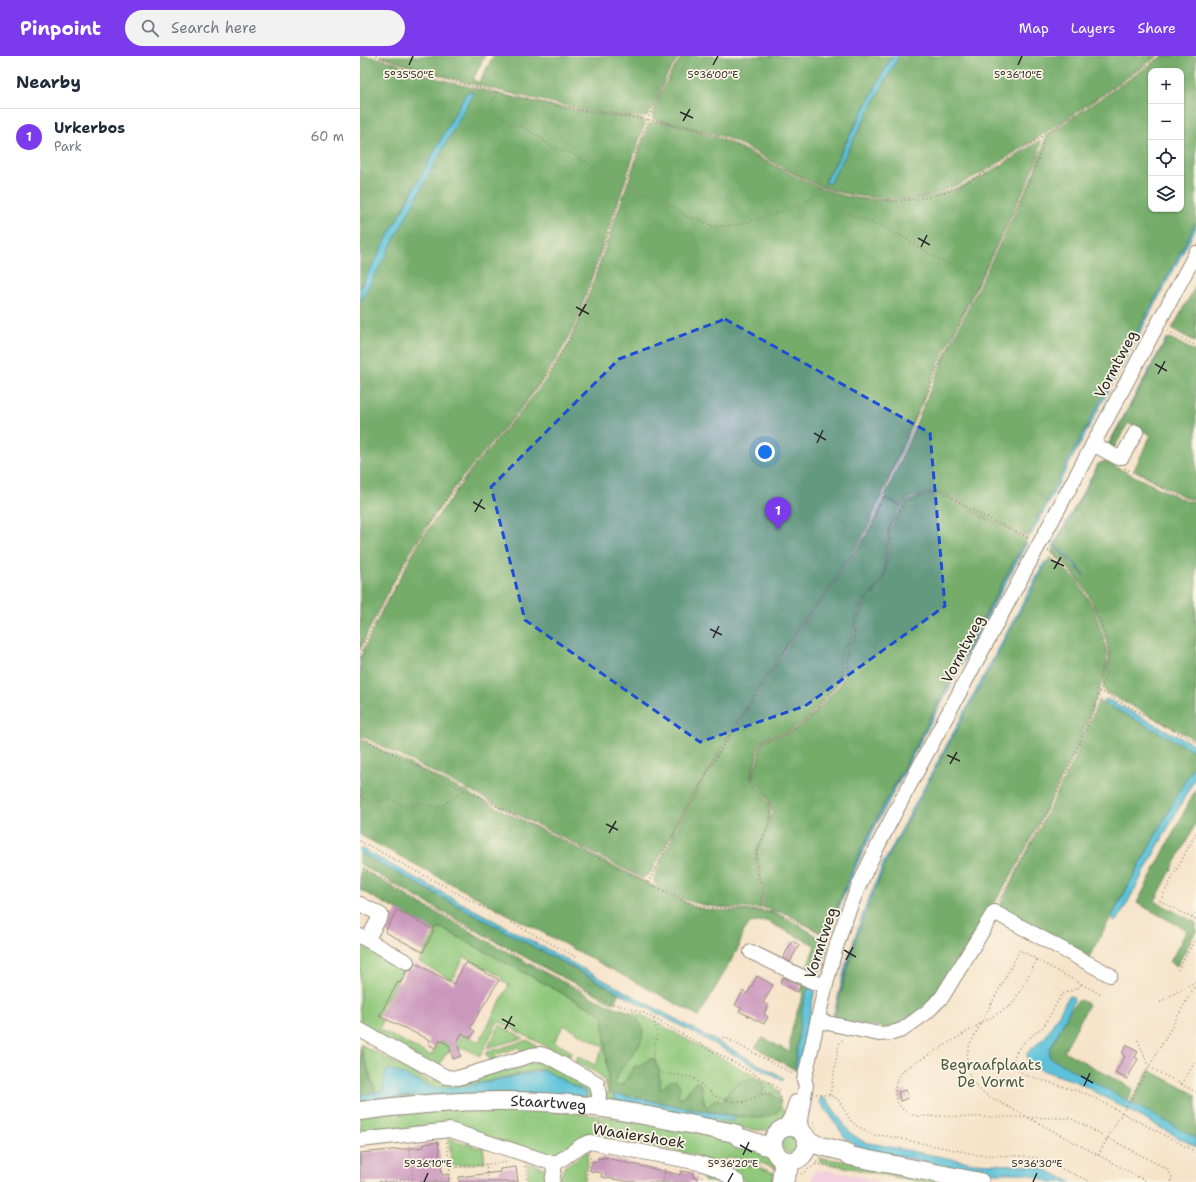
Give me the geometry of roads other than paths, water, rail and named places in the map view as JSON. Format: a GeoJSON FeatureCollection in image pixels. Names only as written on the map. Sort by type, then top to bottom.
{"type":"FeatureCollection","features":[{"type":"Feature","properties":{"kind":"main road","name":"Staartweg"},"geometry":{"type":"LineString","coordinates":[[360,1111],[410,1105],[465,1101],[523,1102],[734,1133],[739,1130],[767,1134],[792,1157],[817,1145],[846,1152],[850,1156],[980,1182]]}},
{"type":"Feature","properties":{"kind":"street","name":"Vormtweg"},"geometry":{"type":"LineString","coordinates":[[792,1157],[806,1085],[804,1080],[825,985],[837,944],[859,885],[888,825],[1196,252]]}},
{"type":"Feature","properties":{"kind":"street"},"geometry":{"type":"LineString","coordinates":[[1093,444],[1121,457],[1136,432]]}},
{"type":"Feature","properties":{"kind":"street"},"geometry":{"type":"LineString","coordinates":[[360,904],[381,916],[364,938],[407,962]]}},
{"type":"Feature","properties":{"kind":"street"},"geometry":{"type":"LineString","coordinates":[[818,1021],[879,1034],[898,1032],[938,1003],[949,988],[994,912],[1110,975]]}},
{"type":"Feature","properties":{"kind":"street"},"geometry":{"type":"LineString","coordinates":[[750,952],[813,982],[825,985]]}},
{"type":"Feature","properties":{"kind":"street"},"geometry":{"type":"LineString","coordinates":[[360,1030],[446,1077],[458,1078],[532,1055],[543,1055],[597,1083],[599,1094],[599,1112]]}},
{"type":"Feature","properties":{"kind":"street"},"geometry":{"type":"LineString","coordinates":[[360,1140],[445,1130],[452,1131],[555,1164],[552,1182]]}},
{"type":"Feature","properties":{"kind":"street","name":"Waaiershoek"},"geometry":{"type":"LineString","coordinates":[[555,1164],[582,1145],[590,1142],[700,1163],[717,1169],[738,1182]]}},
{"type":"Feature","properties":{"kind":"water"},"geometry":{"type":"Polygon","coordinates":[[[892,56],[899,56],[830,183],[825,183],[892,56]]]}},
{"type":"Feature","properties":{"kind":"water"},"geometry":{"type":"Polygon","coordinates":[[[471,91],[473,94],[360,303],[360,288],[466,93],[471,91]]]}},
{"type":"Feature","properties":{"kind":"water"},"geometry":{"type":"Polygon","coordinates":[[[1196,223],[1196,228],[1031,535],[1029,534],[1196,223]]]}},
{"type":"Feature","properties":{"kind":"water"},"geometry":{"type":"Polygon","coordinates":[[[1166,339],[1167,339],[1108,445],[1166,339]]]}},
{"type":"Feature","properties":{"kind":"water"},"geometry":{"type":"Polygon","coordinates":[[[1099,463],[1055,546],[1076,564],[1084,576],[1074,564],[1053,546],[1099,463]]]}},
{"type":"Feature","properties":{"kind":"water"},"geometry":{"type":"Polygon","coordinates":[[[1025,542],[1027,543],[876,825],[859,860],[829,931],[850,875],[869,834],[1025,542]]]}},
{"type":"Feature","properties":{"kind":"water"},"geometry":{"type":"Polygon","coordinates":[[[1045,561],[1047,562],[889,856],[855,941],[833,1017],[846,964],[863,913],[884,862],[1045,561]]]}},
{"type":"Feature","properties":{"kind":"water"},"geometry":{"type":"Polygon","coordinates":[[[1107,699],[1196,746],[1196,752],[1106,704],[1104,700],[1107,699]]]}},
{"type":"Feature","properties":{"kind":"water"},"geometry":{"type":"Polygon","coordinates":[[[1196,761],[1196,776],[1118,920],[1114,921],[1112,916],[1196,761]]]}},
{"type":"Feature","properties":{"kind":"water"},"geometry":{"type":"Polygon","coordinates":[[[360,848],[777,1074],[783,1078],[783,1081],[360,853],[360,848]]]}},
{"type":"Feature","properties":{"kind":"water"},"geometry":{"type":"Polygon","coordinates":[[[821,945],[826,946],[827,949],[818,976],[815,977],[812,973],[821,945]]]}},
{"type":"Feature","properties":{"kind":"water"},"geometry":{"type":"Polygon","coordinates":[[[809,987],[815,989],[800,1064],[797,1068],[795,1066],[801,1014],[803,1003],[809,987]]]}},
{"type":"Feature","properties":{"kind":"water"},"geometry":{"type":"Polygon","coordinates":[[[1069,996],[1073,997],[1074,1001],[1049,1051],[1050,1058],[1196,1138],[1196,1147],[1077,1082],[1043,1071],[1028,1062],[1027,1053],[1046,1036],[1069,996]]]}},
{"type":"Feature","properties":{"kind":"water"},"geometry":{"type":"Polygon","coordinates":[[[390,1069],[433,1088],[467,1086],[544,1070],[587,1093],[586,1097],[489,1092],[399,1097],[360,1101],[360,1095],[382,1091],[386,1071],[390,1069]]]}},
{"type":"Feature","properties":{"kind":"water"},"geometry":{"type":"Polygon","coordinates":[[[615,1094],[734,1117],[735,1119],[732,1121],[726,1121],[619,1101],[613,1099],[615,1094]]]}},
{"type":"Feature","properties":{"kind":"water"},"geometry":{"type":"Polygon","coordinates":[[[821,1097],[827,1100],[850,1133],[864,1142],[974,1163],[1031,1166],[1044,1169],[1071,1182],[1051,1182],[1028,1174],[1019,1173],[979,1173],[863,1149],[846,1139],[830,1115],[819,1102],[821,1097]]]}},
{"type":"Feature","properties":{"kind":"place","name":"Urkerbos"},"geometry":{"type":"Point","coordinates":[778,530]}},
{"type":"Feature","properties":{"kind":"park label","name":"Begraafplaats De Vormt"},"geometry":{"type":"Point","coordinates":[991,1074]}}]}
